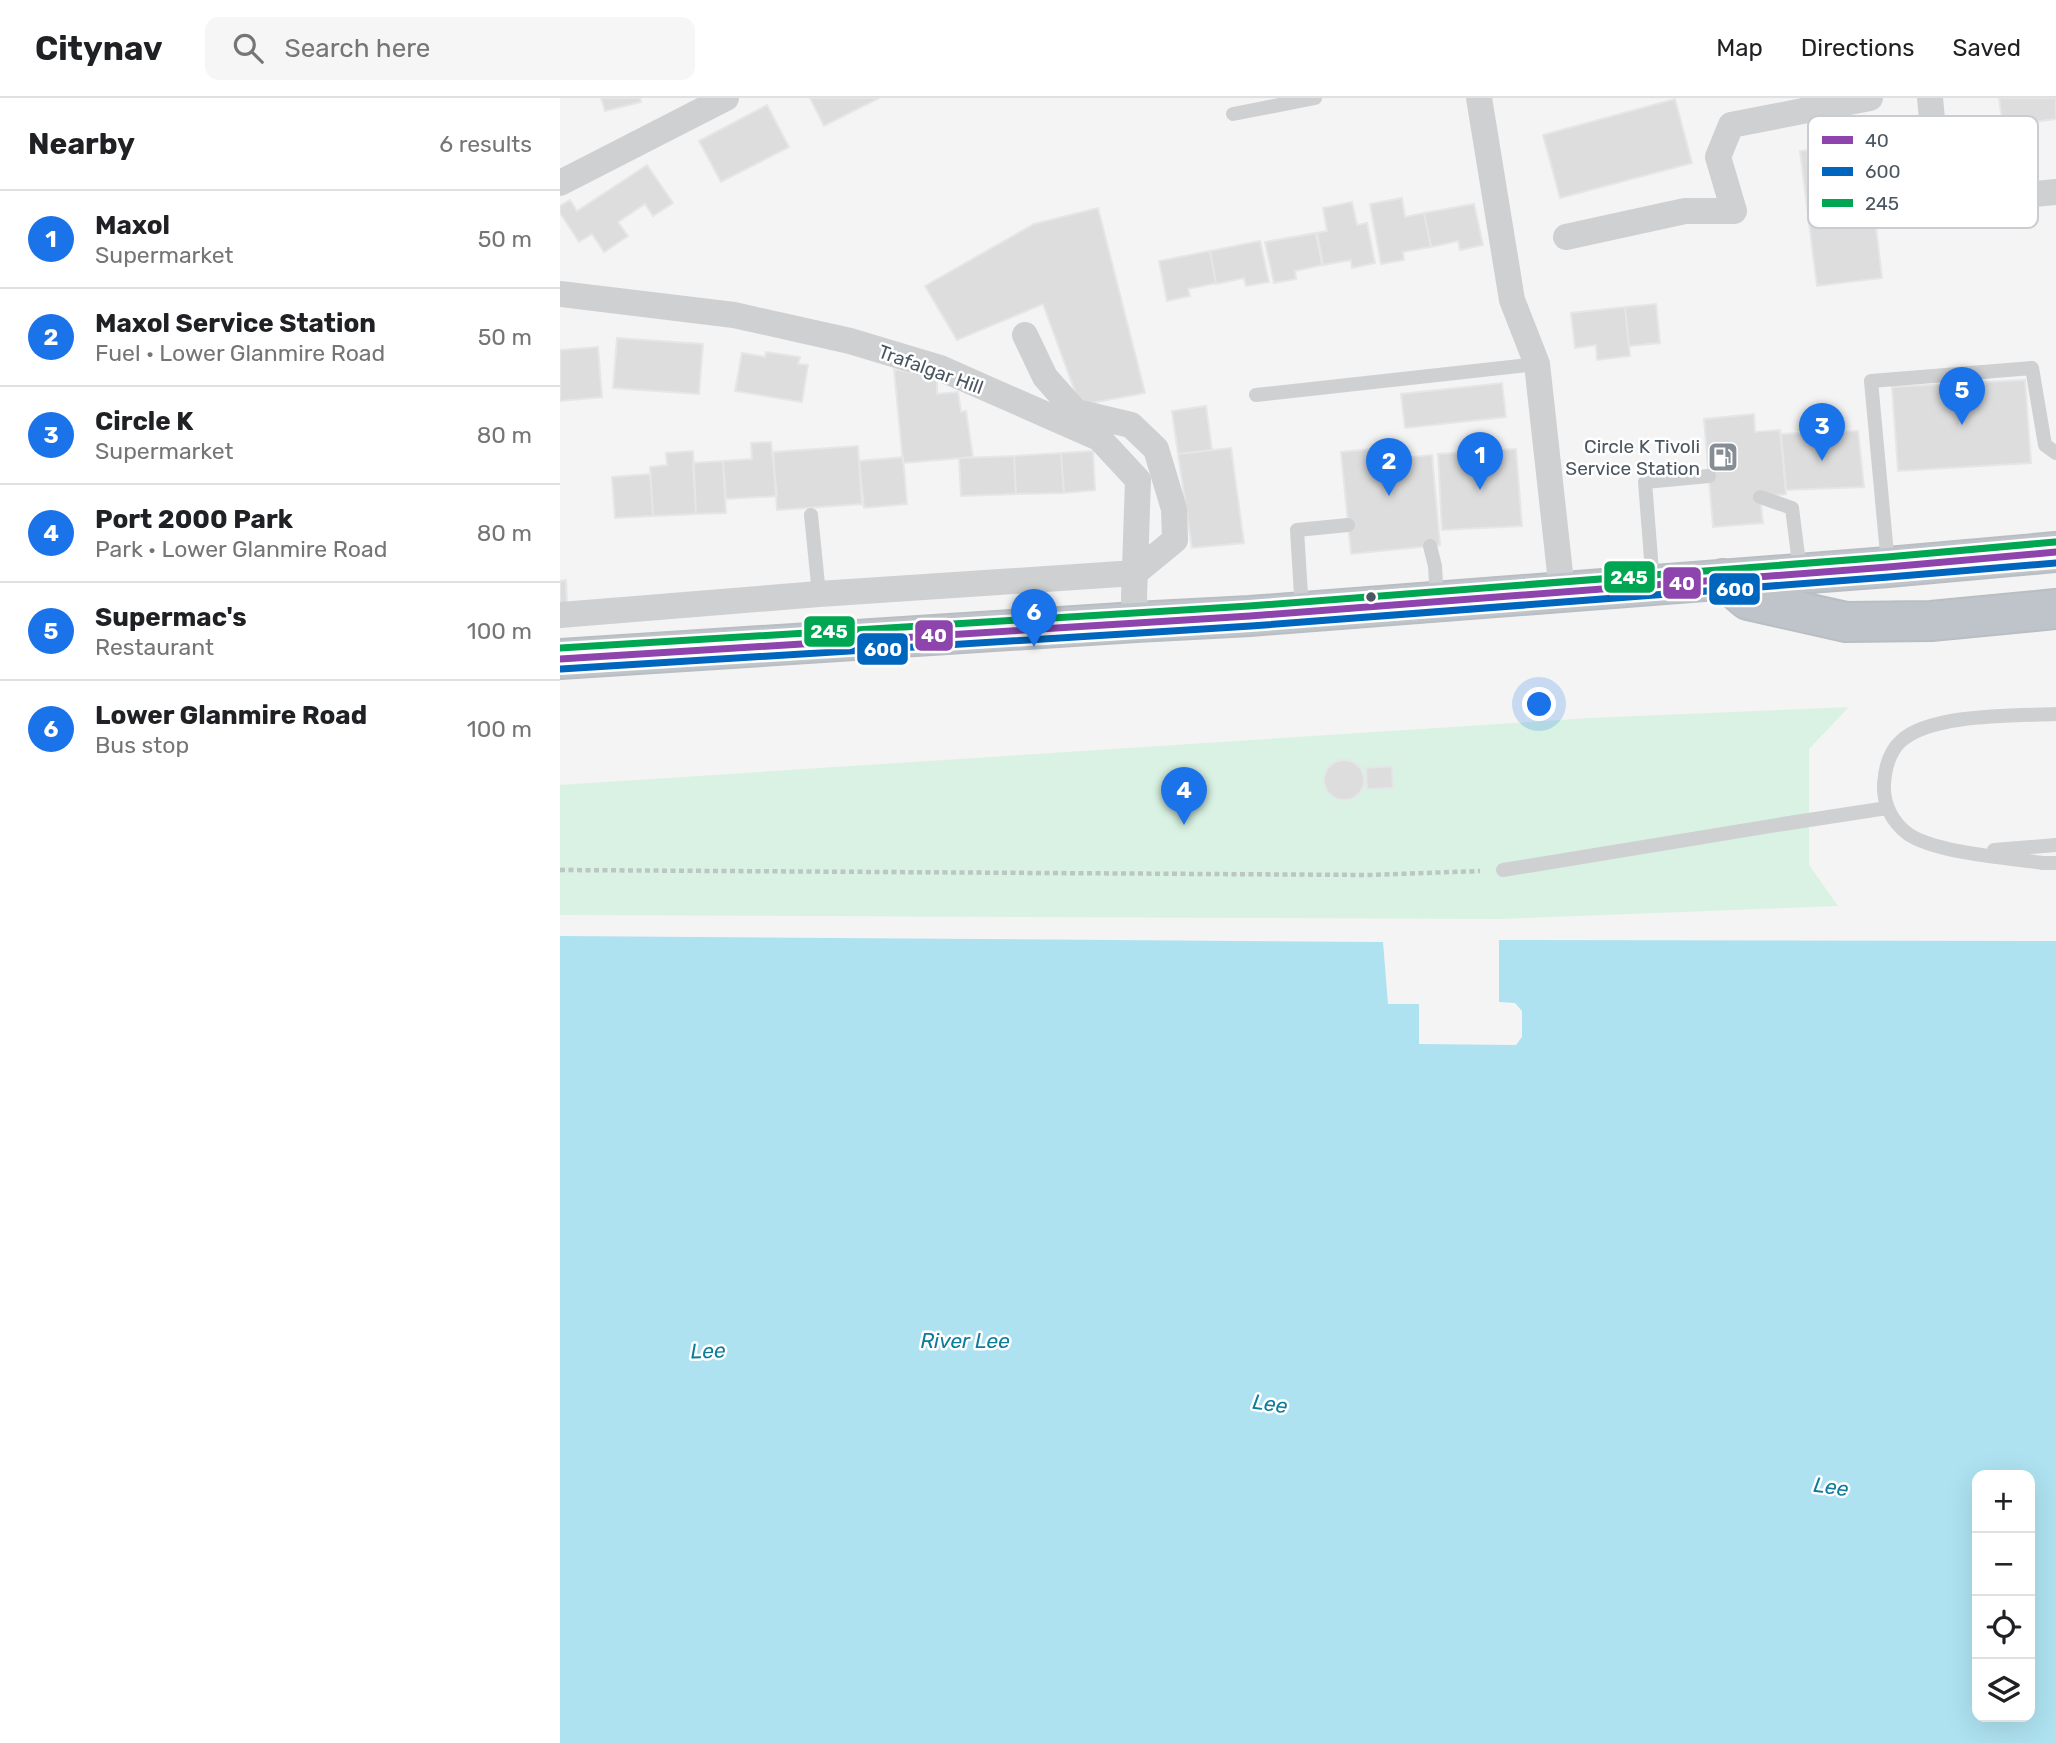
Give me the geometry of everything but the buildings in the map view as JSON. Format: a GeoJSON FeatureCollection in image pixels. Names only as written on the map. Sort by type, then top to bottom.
{"type":"FeatureCollection","features":[{"type":"Feature","properties":{"kind":"highway"},"geometry":{"type":"LineString","coordinates":[[560,659],[1302,612],[2056,552]]}},
{"type":"Feature","properties":{"kind":"highway"},"geometry":{"type":"LineString","coordinates":[[1723,579],[1748,600],[1846,622],[1931,621],[2056,609]]}},
{"type":"Feature","properties":{"kind":"street"},"geometry":{"type":"LineString","coordinates":[[560,183],[726,98]]}},
{"type":"Feature","properties":{"kind":"street"},"geometry":{"type":"LineString","coordinates":[[1479,98],[1512,300],[1537,364],[1562,591]]}},
{"type":"Feature","properties":{"kind":"street"},"geometry":{"type":"LineString","coordinates":[[1566,237],[1685,211],[1734,211],[1717,157],[1731,125],[1870,98]]}},
{"type":"Feature","properties":{"kind":"street"},"geometry":{"type":"LineString","coordinates":[[1930,98],[1932,116]]}},
{"type":"Feature","properties":{"kind":"street"},"geometry":{"type":"LineString","coordinates":[[2038,194],[2056,192]]}},
{"type":"Feature","properties":{"kind":"street","name":"Trafalgar Hill"},"geometry":{"type":"LineString","coordinates":[[560,294],[734,315],[850,341],[940,368],[1099,438],[1138,480],[1136,622]]}},
{"type":"Feature","properties":{"kind":"street"},"geometry":{"type":"LineString","coordinates":[[560,615],[1135,573],[1175,540],[1174,509],[1156,449],[1131,425],[1076,412],[1045,377],[1025,335]]}},
{"type":"Feature","properties":{"kind":"lane"},"geometry":{"type":"LineString","coordinates":[[1233,114],[1315,98]]}},
{"type":"Feature","properties":{"kind":"lane"},"geometry":{"type":"LineString","coordinates":[[1256,396],[1537,364]]}},
{"type":"Feature","properties":{"kind":"lane"},"geometry":{"type":"LineString","coordinates":[[1888,566],[1871,381],[2032,368],[2045,446],[2056,453]]}},
{"type":"Feature","properties":{"kind":"lane"},"geometry":{"type":"LineString","coordinates":[[1653,585],[1645,482],[1709,476]]}},
{"type":"Feature","properties":{"kind":"lane"},"geometry":{"type":"LineString","coordinates":[[1760,497],[1792,508],[1800,573]]}},
{"type":"Feature","properties":{"kind":"lane"},"geometry":{"type":"LineString","coordinates":[[811,515],[819,594]]}},
{"type":"Feature","properties":{"kind":"lane"},"geometry":{"type":"LineString","coordinates":[[1302,612],[1297,530],[1348,525]]}},
{"type":"Feature","properties":{"kind":"lane"},"geometry":{"type":"LineString","coordinates":[[1430,546],[1435,566],[1437,601]]}},
{"type":"Feature","properties":{"kind":"lane"},"geometry":{"type":"LineString","coordinates":[[2056,714],[1970,718],[1915,732],[1900,741],[1889,756],[1884,773],[1883,792],[1887,808],[1895,822],[1909,835],[1925,842],[1947,848],[2056,863]]}},
{"type":"Feature","properties":{"kind":"lane"},"geometry":{"type":"LineString","coordinates":[[1503,870],[1887,808]]}},
{"type":"Feature","properties":{"kind":"lane"},"geometry":{"type":"LineString","coordinates":[[1972,852],[2056,845]]}},
{"type":"Feature","properties":{"kind":"path"},"geometry":{"type":"LineString","coordinates":[[560,870],[1328,875],[1503,870]]}},
{"type":"Feature","properties":{"kind":"green space"},"geometry":{"type":"Polygon","coordinates":[[[1849,707],[1809,749],[1809,865],[1838,906],[1500,919],[560,915],[560,785],[1590,718],[1849,707]]]}},
{"type":"Feature","properties":{"kind":"water","name":"River Lee"},"geometry":{"type":"Polygon","coordinates":[[[560,936],[1383,942],[1388,1004],[1419,1004],[1419,1044],[1516,1045],[1522,1037],[1522,1011],[1515,1003],[1499,1002],[1499,940],[2056,941],[2056,1743],[560,1743],[560,936]]]}},
{"type":"Feature","properties":{"kind":"transit line","name":"245"},"geometry":{"type":"LineString","coordinates":[[560,648],[1249,606],[2055,542]]}},
{"type":"Feature","properties":{"kind":"transit line","name":"40"},"geometry":{"type":"LineString","coordinates":[[560,659],[1250,616],[2056,552]]}},
{"type":"Feature","properties":{"kind":"transit line","name":"600"},"geometry":{"type":"LineString","coordinates":[[561,669],[1251,626],[2056,563]]}},
{"type":"Feature","properties":{"kind":"place","name":"Supermac's"},"geometry":{"type":"Point","coordinates":[1962,425]}},
{"type":"Feature","properties":{"kind":"place","name":"Circle K Tivoli Service Station"},"geometry":{"type":"Point","coordinates":[1723,457]}},
{"type":"Feature","properties":{"kind":"place","name":"Circle K"},"geometry":{"type":"Point","coordinates":[1822,461]}},
{"type":"Feature","properties":{"kind":"place","name":"Maxol"},"geometry":{"type":"Point","coordinates":[1480,490]}},
{"type":"Feature","properties":{"kind":"place","name":"Maxol Service Station"},"geometry":{"type":"Point","coordinates":[1389,496]}},
{"type":"Feature","properties":{"kind":"place","name":"Lower Glanmire Road"},"geometry":{"type":"Point","coordinates":[1034,647]}},
{"type":"Feature","properties":{"kind":"place","name":"Port 2000 Park"},"geometry":{"type":"Point","coordinates":[1184,825]}},
{"type":"Feature","properties":{"kind":"water label","name":"Lee"},"geometry":{"type":"Point","coordinates":[708,1351]}},
{"type":"Feature","properties":{"kind":"water label","name":"Lee"},"geometry":{"type":"Point","coordinates":[1270,1404]}},
{"type":"Feature","properties":{"kind":"water label","name":"Lee"},"geometry":{"type":"Point","coordinates":[1831,1487]}}]}
